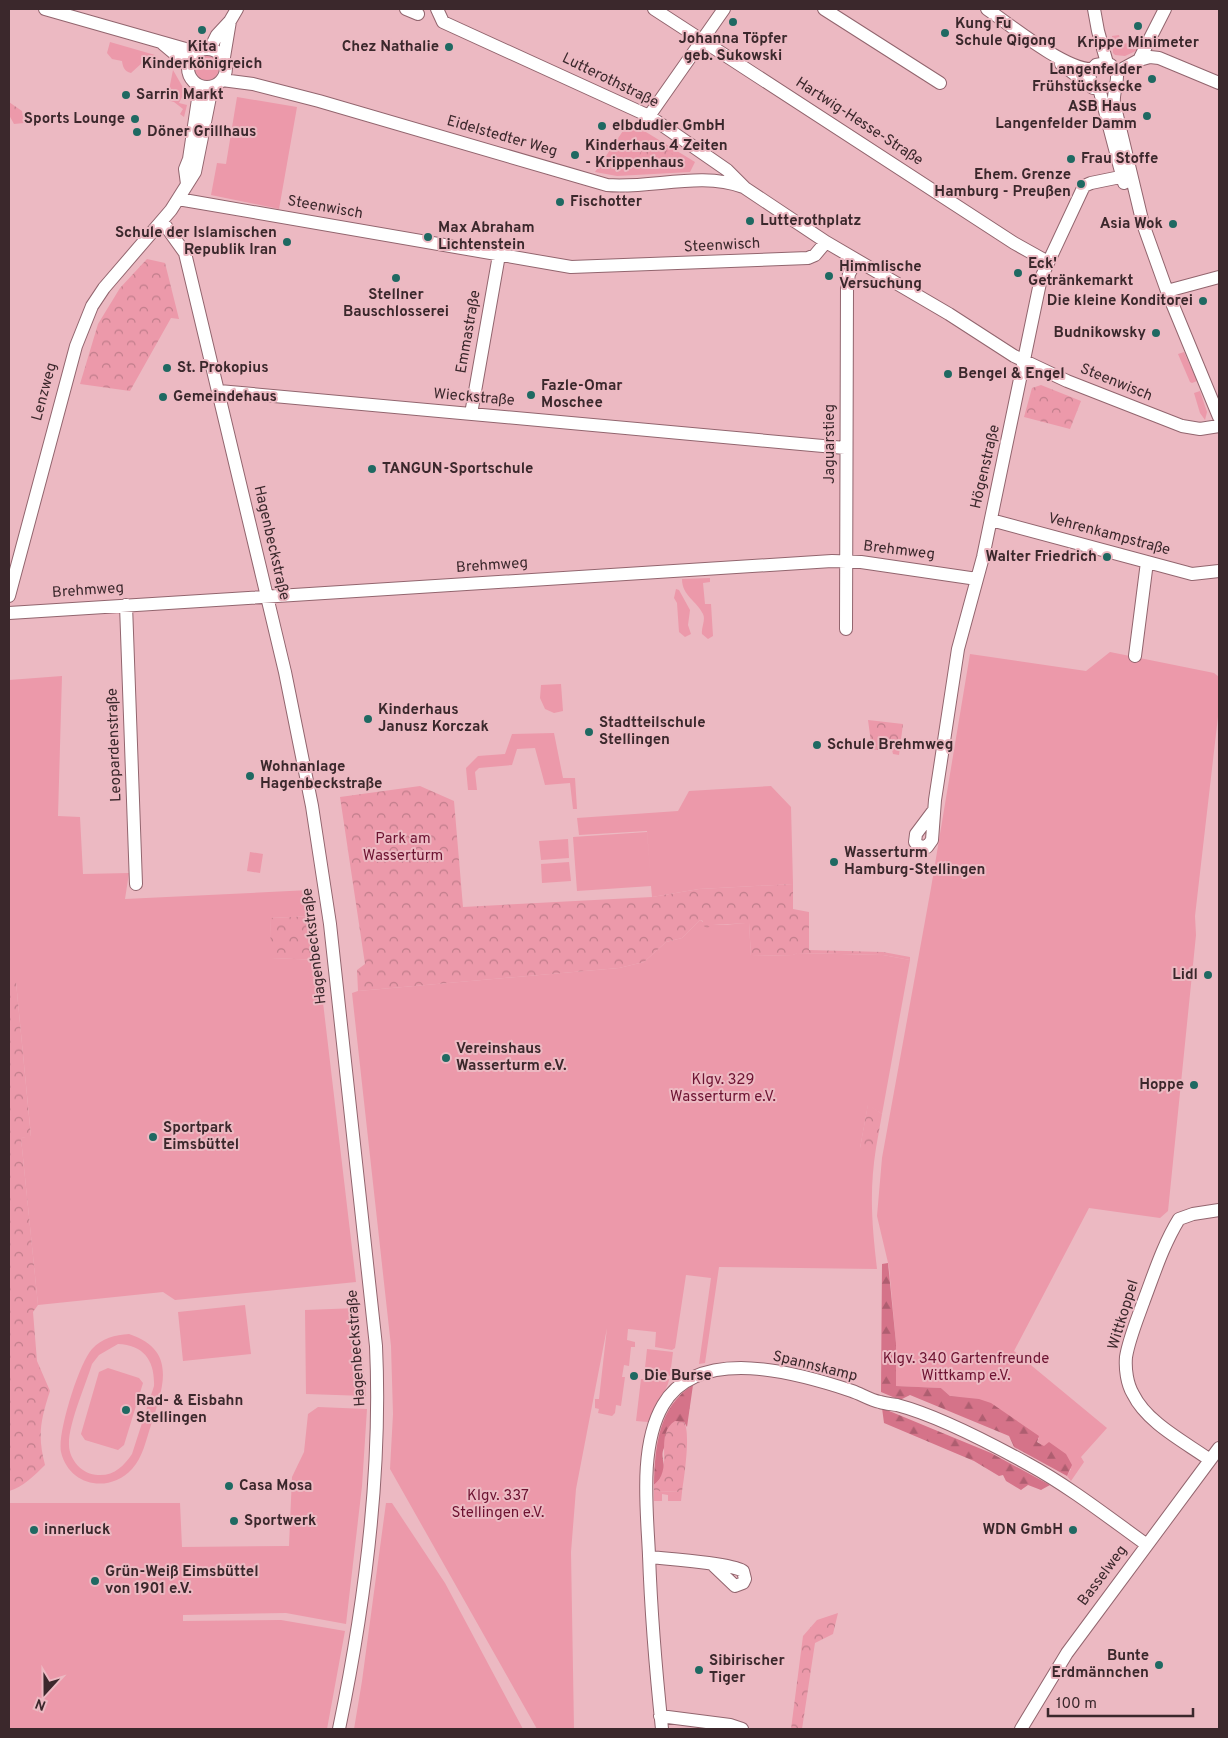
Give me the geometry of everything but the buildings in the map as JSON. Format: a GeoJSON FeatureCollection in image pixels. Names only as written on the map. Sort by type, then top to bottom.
{"type":"FeatureCollection","features":[{"type":"Feature","properties":{"kind":"street"},"geometry":{"type":"LineString","coordinates":[[46,9],[196,52],[210,48],[217,35],[230,21],[237,9]]}},
{"type":"Feature","properties":{"kind":"street"},"geometry":{"type":"LineString","coordinates":[[406,9],[418,14]]}},
{"type":"Feature","properties":{"kind":"street","name":"Lutterothstraße"},"geometry":{"type":"LineString","coordinates":[[437,9],[443,22],[649,116],[727,170],[745,188],[826,242]]}},
{"type":"Feature","properties":{"kind":"street","name":"Hartwig-Hesse-Straße"},"geometry":{"type":"LineString","coordinates":[[654,9],[1014,243],[1048,262]]}},
{"type":"Feature","properties":{"kind":"street"},"geometry":{"type":"LineString","coordinates":[[649,116],[724,9]]}},
{"type":"Feature","properties":{"kind":"street"},"geometry":{"type":"LineString","coordinates":[[824,9],[940,82]]}},
{"type":"Feature","properties":{"kind":"street"},"geometry":{"type":"LineString","coordinates":[[987,9],[1051,53],[1078,66],[1103,67],[1150,57],[1159,58],[1219,83]]}},
{"type":"Feature","properties":{"kind":"street"},"geometry":{"type":"LineString","coordinates":[[1094,9],[1103,67],[1118,81],[1113,88],[1114,103],[1126,176]]}},
{"type":"Feature","properties":{"kind":"street"},"geometry":{"type":"LineString","coordinates":[[1138,60],[1165,9]]}},
{"type":"Feature","properties":{"kind":"street"},"geometry":{"type":"LineString","coordinates":[[162,221],[195,172],[215,81],[224,57],[230,21]]}},
{"type":"Feature","properties":{"kind":"street"},"geometry":{"type":"LineString","coordinates":[[157,40],[188,65],[192,80],[215,81]]}},
{"type":"Feature","properties":{"kind":"street"},"geometry":{"type":"LineString","coordinates":[[210,48],[224,57]]}},
{"type":"Feature","properties":{"kind":"street"},"geometry":{"type":"LineString","coordinates":[[188,65],[196,52]]}},
{"type":"Feature","properties":{"kind":"street"},"geometry":{"type":"LineString","coordinates":[[1051,53],[1065,68],[1095,88],[1113,88]]}},
{"type":"Feature","properties":{"kind":"street"},"geometry":{"type":"LineString","coordinates":[[1103,67],[1089,78],[1095,88],[1167,291],[1219,416]]}},
{"type":"Feature","properties":{"kind":"street","name":"Eidelstedter Weg"},"geometry":{"type":"LineString","coordinates":[[215,81],[253,84],[607,185],[717,181],[745,188]]}},
{"type":"Feature","properties":{"kind":"street","name":"Högenstraße"},"geometry":{"type":"LineString","coordinates":[[934,810],[952,682],[1012,426],[1023,361],[1041,278],[1084,186],[1126,176]]}},
{"type":"Feature","properties":{"kind":"street","name":"Steenwisch"},"geometry":{"type":"LineString","coordinates":[[178,199],[571,267],[808,258],[816,255],[826,242],[927,301],[1023,361],[1073,384],[1182,426],[1200,429],[1219,426]]}},
{"type":"Feature","properties":{"kind":"street","name":"Hagenbeckstraße"},"geometry":{"type":"LineString","coordinates":[[162,221],[185,253],[268,597],[285,672],[320,856],[338,997],[376,1346],[379,1403],[375,1488],[356,1630],[339,1729]]}},
{"type":"Feature","properties":{"kind":"street","name":"Lenzweg"},"geometry":{"type":"LineString","coordinates":[[9,596],[68,369],[78,340],[92,306],[104,288],[128,257],[162,221]]}},
{"type":"Feature","properties":{"kind":"street","name":"Emmastraße"},"geometry":{"type":"LineString","coordinates":[[471,414],[499,255]]}},
{"type":"Feature","properties":{"kind":"street","name":"Jaguarstieg"},"geometry":{"type":"LineString","coordinates":[[846,629],[844,561],[847,286],[849,274],[856,260]]}},
{"type":"Feature","properties":{"kind":"street"},"geometry":{"type":"LineString","coordinates":[[1167,291],[1219,278]]}},
{"type":"Feature","properties":{"kind":"street","name":"Wieckstraße"},"geometry":{"type":"LineString","coordinates":[[219,391],[845,448]]}},
{"type":"Feature","properties":{"kind":"street","name":"Vehrenkampstraße"},"geometry":{"type":"LineString","coordinates":[[991,520],[1196,575],[1219,571]]}},
{"type":"Feature","properties":{"kind":"street","name":"Brehmweg"},"geometry":{"type":"LineString","coordinates":[[9,613],[844,561],[977,579]]}},
{"type":"Feature","properties":{"kind":"street"},"geometry":{"type":"LineString","coordinates":[[1135,656],[1147,562]]}},
{"type":"Feature","properties":{"kind":"street","name":"Leopardenstraße"},"geometry":{"type":"LineString","coordinates":[[126,605],[136,884]]}},
{"type":"Feature","properties":{"kind":"street","name":"Wittkoppel"},"geometry":{"type":"LineString","coordinates":[[1210,1460],[1159,1424],[1141,1406],[1133,1395],[1128,1381],[1126,1357],[1134,1327],[1157,1264],[1179,1219],[1193,1214],[1219,1210]]}},
{"type":"Feature","properties":{"kind":"street","name":"Spannskamp"},"geometry":{"type":"LineString","coordinates":[[662,1729],[649,1557],[648,1473],[652,1431],[659,1413],[671,1394],[688,1379],[709,1371],[734,1368],[778,1372],[828,1384],[881,1403],[900,1406],[957,1429],[1028,1464],[1064,1485],[1147,1546]]}},
{"type":"Feature","properties":{"kind":"street","name":"Basselweg"},"geometry":{"type":"LineString","coordinates":[[1021,1729],[1067,1653],[1219,1448]]}},
{"type":"Feature","properties":{"kind":"street"},"geometry":{"type":"LineString","coordinates":[[649,1557],[713,1565]]}},
{"type":"Feature","properties":{"kind":"street"},"geometry":{"type":"LineString","coordinates":[[660,1716],[742,1729]]}},
{"type":"Feature","properties":{"kind":"green space"},"geometry":{"type":"Polygon","coordinates":[[[1119,35],[1121,43],[1140,44],[1138,50],[1125,56],[1115,55],[1113,53],[1112,36],[1119,35]]]}},
{"type":"Feature","properties":{"kind":"green space"},"geometry":{"type":"Polygon","coordinates":[[[110,42],[155,55],[160,61],[159,66],[150,69],[143,62],[131,73],[124,68],[122,61],[112,59],[107,53],[110,42]]]}},
{"type":"Feature","properties":{"kind":"green space"},"geometry":{"type":"Polygon","coordinates":[[[207,56],[215,60],[219,68],[215,76],[207,80],[199,76],[195,68],[199,60],[207,56]]]}},
{"type":"Feature","properties":{"kind":"green space"},"geometry":{"type":"Polygon","coordinates":[[[173,70],[185,91],[179,103],[187,105],[184,117],[180,114],[183,109],[174,102],[167,100],[173,70]]]}},
{"type":"Feature","properties":{"kind":"green space"},"geometry":{"type":"Polygon","coordinates":[[[237,97],[297,107],[279,209],[211,195],[217,163],[226,164],[237,97]]]}},
{"type":"Feature","properties":{"kind":"green space"},"geometry":{"type":"Polygon","coordinates":[[[9,102],[22,111],[24,123],[14,124],[9,115],[9,102]]]}},
{"type":"Feature","properties":{"kind":"green space"},"geometry":{"type":"Polygon","coordinates":[[[623,118],[695,162],[690,172],[617,176],[595,172],[625,128],[623,118]]]}},
{"type":"Feature","properties":{"kind":"green space"},"geometry":{"type":"Polygon","coordinates":[[[649,139],[682,160],[675,171],[668,166],[664,172],[650,173],[634,163],[649,139]]]}},
{"type":"Feature","properties":{"kind":"green space"},"geometry":{"type":"Polygon","coordinates":[[[147,259],[165,263],[179,319],[171,318],[130,391],[80,384],[98,324],[120,288],[147,259]]]}},
{"type":"Feature","properties":{"kind":"green space"},"geometry":{"type":"Polygon","coordinates":[[[1184,352],[1197,381],[1192,383],[1178,354],[1184,352]]]}},
{"type":"Feature","properties":{"kind":"green space"},"geometry":{"type":"Polygon","coordinates":[[[1041,385],[1081,401],[1070,429],[1024,417],[1032,388],[1041,385]]]}},
{"type":"Feature","properties":{"kind":"green space"},"geometry":{"type":"Polygon","coordinates":[[[1200,391],[1207,412],[1205,420],[1200,413],[1194,393],[1200,391]]]}},
{"type":"Feature","properties":{"kind":"green space"},"geometry":{"type":"Polygon","coordinates":[[[710,578],[710,582],[703,583],[705,604],[711,604],[713,636],[708,639],[702,634],[703,614],[684,590],[682,579],[710,578]]]}},
{"type":"Feature","properties":{"kind":"green space"},"geometry":{"type":"Polygon","coordinates":[[[676,589],[679,590],[690,610],[688,625],[691,634],[685,637],[679,632],[677,603],[674,598],[676,589]]]}},
{"type":"Feature","properties":{"kind":"green space","name":"Klgv. 340 Gartenfreunde Wittkamp e.V."},"geometry":{"type":"Polygon","coordinates":[[[1110,652],[1214,673],[1219,677],[1219,708],[1195,916],[1196,935],[1168,1211],[1160,1218],[1089,1208],[1014,1351],[1107,1428],[1081,1457],[1084,1462],[1071,1481],[1067,1476],[1071,1469],[1037,1441],[1039,1438],[950,1396],[941,1388],[895,1386],[896,1343],[889,1267],[877,1216],[882,1158],[931,888],[970,654],[1086,671],[1110,652]]]}},
{"type":"Feature","properties":{"kind":"green space","name":"Sportpark Eimsbüttel"},"geometry":{"type":"Polygon","coordinates":[[[62,676],[58,816],[80,817],[83,874],[129,873],[125,899],[310,890],[314,916],[270,918],[272,958],[318,960],[356,1282],[175,1300],[163,1292],[38,1305],[21,1138],[31,1136],[16,982],[9,982],[9,680],[62,676]]]}},
{"type":"Feature","properties":{"kind":"green space"},"geometry":{"type":"Polygon","coordinates":[[[561,684],[563,711],[554,713],[545,709],[540,698],[541,685],[561,684]]]}},
{"type":"Feature","properties":{"kind":"green space"},"geometry":{"type":"Polygon","coordinates":[[[868,720],[903,724],[899,755],[893,754],[892,750],[872,750],[868,720]]]}},
{"type":"Feature","properties":{"kind":"green space"},"geometry":{"type":"Polygon","coordinates":[[[554,733],[563,778],[575,778],[577,809],[573,809],[570,783],[545,785],[535,748],[517,749],[512,765],[479,768],[475,772],[477,790],[468,790],[466,768],[478,756],[505,754],[512,734],[554,733]]]}},
{"type":"Feature","properties":{"kind":"green space","name":"Park am Wasserturm"},"geometry":{"type":"Polygon","coordinates":[[[420,786],[454,801],[463,907],[652,897],[699,889],[793,884],[793,909],[809,912],[809,950],[883,952],[910,957],[910,960],[883,955],[798,953],[793,955],[751,956],[749,923],[713,925],[707,928],[702,925],[703,921],[700,920],[682,938],[666,942],[644,962],[619,968],[358,991],[357,970],[365,964],[340,797],[420,786]]]}},
{"type":"Feature","properties":{"kind":"green space"},"geometry":{"type":"Polygon","coordinates":[[[771,786],[791,807],[793,884],[699,889],[652,897],[651,886],[577,891],[573,837],[647,832],[651,881],[647,831],[579,835],[577,818],[678,811],[689,791],[771,786]]]}},
{"type":"Feature","properties":{"kind":"green space"},"geometry":{"type":"Polygon","coordinates":[[[568,839],[569,858],[541,860],[539,841],[568,839]]]}},
{"type":"Feature","properties":{"kind":"green space"},"geometry":{"type":"Polygon","coordinates":[[[250,852],[263,854],[260,873],[247,871],[250,852]]]}},
{"type":"Feature","properties":{"kind":"green space"},"geometry":{"type":"Polygon","coordinates":[[[569,862],[571,881],[542,883],[541,864],[569,862]]]}},
{"type":"Feature","properties":{"kind":"green space"},"geometry":{"type":"Polygon","coordinates":[[[314,916],[318,960],[271,958],[270,918],[314,916]]]}},
{"type":"Feature","properties":{"kind":"green space"},"geometry":{"type":"Polygon","coordinates":[[[700,920],[717,925],[749,923],[751,956],[793,955],[797,953],[883,955],[910,960],[882,1114],[868,1105],[860,1148],[876,1148],[872,1179],[872,1208],[877,1269],[719,1267],[705,1363],[699,1364],[711,1278],[686,1275],[675,1348],[672,1350],[655,1347],[656,1332],[628,1329],[627,1340],[635,1342],[635,1347],[631,1347],[629,1366],[624,1365],[622,1377],[625,1377],[621,1406],[616,1405],[615,1413],[612,1416],[598,1413],[599,1409],[595,1408],[595,1399],[599,1399],[607,1328],[576,1489],[571,1552],[574,1729],[537,1729],[390,1469],[393,1414],[391,1346],[352,993],[619,968],[644,962],[666,942],[682,938],[700,920]]]}},
{"type":"Feature","properties":{"kind":"green space"},"geometry":{"type":"Polygon","coordinates":[[[9,982],[16,982],[31,1137],[21,1138],[38,1305],[33,1312],[37,1361],[50,1391],[41,1427],[41,1445],[45,1465],[24,1484],[9,1491],[9,982]]]}},
{"type":"Feature","properties":{"kind":"green space"},"geometry":{"type":"Polygon","coordinates":[[[868,1104],[882,1114],[876,1148],[860,1148],[868,1104]]]}},
{"type":"Feature","properties":{"kind":"green space"},"geometry":{"type":"Polygon","coordinates":[[[888,1263],[896,1343],[896,1386],[941,1388],[950,1396],[979,1399],[991,1403],[1039,1436],[1037,1442],[1044,1446],[1049,1442],[1066,1454],[1072,1465],[1067,1476],[1014,1447],[1009,1436],[910,1395],[900,1400],[881,1392],[882,1264],[888,1263]]]}},
{"type":"Feature","properties":{"kind":"green space"},"geometry":{"type":"Polygon","coordinates":[[[245,1305],[251,1354],[183,1361],[178,1312],[245,1305]]]}},
{"type":"Feature","properties":{"kind":"green space"},"geometry":{"type":"Polygon","coordinates":[[[358,1308],[366,1396],[306,1394],[305,1310],[358,1308]]]}},
{"type":"Feature","properties":{"kind":"green space"},"geometry":{"type":"Polygon","coordinates":[[[129,1334],[145,1341],[155,1350],[161,1360],[163,1372],[160,1397],[144,1448],[132,1469],[123,1477],[112,1482],[102,1484],[91,1483],[72,1473],[65,1464],[61,1452],[62,1430],[75,1383],[92,1349],[104,1340],[114,1336],[129,1334]],[[118,1344],[99,1355],[92,1364],[71,1427],[69,1445],[71,1456],[78,1466],[92,1474],[104,1475],[114,1472],[132,1454],[154,1386],[150,1362],[141,1351],[127,1345],[118,1344]]]}},
{"type":"Feature","properties":{"kind":"green space"},"geometry":{"type":"Polygon","coordinates":[[[647,1349],[673,1352],[670,1376],[656,1372],[656,1369],[645,1368],[647,1349]]]}},
{"type":"Feature","properties":{"kind":"green space"},"geometry":{"type":"Polygon","coordinates":[[[108,1368],[139,1378],[143,1383],[124,1445],[118,1450],[85,1440],[81,1434],[99,1372],[108,1368]]]}},
{"type":"Feature","properties":{"kind":"green space"},"geometry":{"type":"Polygon","coordinates":[[[657,1377],[669,1379],[668,1383],[648,1422],[636,1421],[641,1379],[656,1381],[657,1377]]]}},
{"type":"Feature","properties":{"kind":"green space"},"geometry":{"type":"Polygon","coordinates":[[[693,1385],[687,1427],[684,1422],[664,1448],[663,1475],[654,1485],[658,1442],[666,1416],[681,1394],[693,1385]]]}},
{"type":"Feature","properties":{"kind":"green space"},"geometry":{"type":"Polygon","coordinates":[[[318,1407],[367,1409],[362,1486],[346,1624],[286,1613],[183,1615],[183,1621],[281,1620],[345,1631],[327,1729],[9,1729],[9,1503],[180,1503],[182,1547],[289,1546],[292,1477],[304,1452],[308,1414],[318,1407]]]}},
{"type":"Feature","properties":{"kind":"green space"},"geometry":{"type":"Polygon","coordinates":[[[882,1408],[991,1453],[1050,1485],[1041,1490],[1028,1485],[1021,1490],[1006,1481],[1003,1475],[999,1476],[974,1461],[884,1423],[882,1408]]]}},
{"type":"Feature","properties":{"kind":"green space"},"geometry":{"type":"Polygon","coordinates":[[[675,1421],[684,1422],[687,1436],[682,1492],[654,1491],[654,1485],[660,1478],[663,1470],[665,1435],[675,1421]]]}},
{"type":"Feature","properties":{"kind":"green space"},"geometry":{"type":"Polygon","coordinates":[[[654,1491],[682,1492],[681,1501],[668,1501],[668,1495],[662,1494],[662,1501],[654,1501],[654,1491]]]}},
{"type":"Feature","properties":{"kind":"green space"},"geometry":{"type":"Polygon","coordinates":[[[386,1503],[392,1503],[445,1583],[523,1729],[354,1729],[386,1503]]]}},
{"type":"Feature","properties":{"kind":"green space"},"geometry":{"type":"Polygon","coordinates":[[[838,1613],[833,1634],[815,1643],[802,1729],[791,1729],[803,1636],[817,1620],[838,1613]]]}},
{"type":"Feature","properties":{"kind":"place","name":"Johanna Töpfer geb. Sukowski"},"geometry":{"type":"Point","coordinates":[733,22]}},
{"type":"Feature","properties":{"kind":"place","name":"Krippe Minimeter"},"geometry":{"type":"Point","coordinates":[1138,26]}},
{"type":"Feature","properties":{"kind":"place","name":"Kita Kinderkönigreich"},"geometry":{"type":"Point","coordinates":[202,30]}},
{"type":"Feature","properties":{"kind":"place","name":"Kung Fu Schule Qigong"},"geometry":{"type":"Point","coordinates":[945,33]}},
{"type":"Feature","properties":{"kind":"place","name":"Chez Nathalie"},"geometry":{"type":"Point","coordinates":[449,47]}},
{"type":"Feature","properties":{"kind":"place","name":"Langenfelder Frühstücksecke"},"geometry":{"type":"Point","coordinates":[1152,79]}},
{"type":"Feature","properties":{"kind":"place","name":"Sarrin Markt"},"geometry":{"type":"Point","coordinates":[126,95]}},
{"type":"Feature","properties":{"kind":"place","name":"ASB Haus Langenfelder Damm"},"geometry":{"type":"Point","coordinates":[1147,116]}},
{"type":"Feature","properties":{"kind":"place","name":"Sports Lounge"},"geometry":{"type":"Point","coordinates":[135,119]}},
{"type":"Feature","properties":{"kind":"place","name":"elbdudler GmbH"},"geometry":{"type":"Point","coordinates":[602,126]}},
{"type":"Feature","properties":{"kind":"place","name":"Döner Grillhaus"},"geometry":{"type":"Point","coordinates":[137,132]}},
{"type":"Feature","properties":{"kind":"place","name":"Kinderhaus 4 Zeiten - Krippenhaus"},"geometry":{"type":"Point","coordinates":[575,155]}},
{"type":"Feature","properties":{"kind":"place","name":"Frau Stoffe"},"geometry":{"type":"Point","coordinates":[1071,159]}},
{"type":"Feature","properties":{"kind":"place","name":"Ehem. Grenze Hamburg - Preußen"},"geometry":{"type":"Point","coordinates":[1081,184]}},
{"type":"Feature","properties":{"kind":"place","name":"Fischotter"},"geometry":{"type":"Point","coordinates":[560,202]}},
{"type":"Feature","properties":{"kind":"place","name":"Lutterothplatz"},"geometry":{"type":"Point","coordinates":[750,221]}},
{"type":"Feature","properties":{"kind":"place","name":"Asia Wok"},"geometry":{"type":"Point","coordinates":[1173,224]}},
{"type":"Feature","properties":{"kind":"place","name":"Max Abraham Lichtenstein"},"geometry":{"type":"Point","coordinates":[428,237]}},
{"type":"Feature","properties":{"kind":"place","name":"Schule der Islamischen Republik Iran"},"geometry":{"type":"Point","coordinates":[287,242]}},
{"type":"Feature","properties":{"kind":"place","name":"Eck' Getränkemarkt"},"geometry":{"type":"Point","coordinates":[1018,273]}},
{"type":"Feature","properties":{"kind":"place","name":"Himmlische Versuchung"},"geometry":{"type":"Point","coordinates":[829,276]}},
{"type":"Feature","properties":{"kind":"place","name":"Stellner Bauschlosserei"},"geometry":{"type":"Point","coordinates":[396,278]}},
{"type":"Feature","properties":{"kind":"place","name":"Die kleine Konditorei"},"geometry":{"type":"Point","coordinates":[1203,301]}},
{"type":"Feature","properties":{"kind":"place","name":"Budnikowsky"},"geometry":{"type":"Point","coordinates":[1156,333]}},
{"type":"Feature","properties":{"kind":"place","name":"St. Prokopius"},"geometry":{"type":"Point","coordinates":[167,368]}},
{"type":"Feature","properties":{"kind":"place","name":"Bengel & Engel"},"geometry":{"type":"Point","coordinates":[948,374]}},
{"type":"Feature","properties":{"kind":"place","name":"Fazle-Omar Moschee"},"geometry":{"type":"Point","coordinates":[531,395]}},
{"type":"Feature","properties":{"kind":"place","name":"Gemeindehaus"},"geometry":{"type":"Point","coordinates":[163,397]}},
{"type":"Feature","properties":{"kind":"place","name":"TANGUN-Sportschule"},"geometry":{"type":"Point","coordinates":[372,469]}},
{"type":"Feature","properties":{"kind":"place","name":"Walter Friedrich"},"geometry":{"type":"Point","coordinates":[1107,557]}},
{"type":"Feature","properties":{"kind":"place","name":"Kinderhaus Janusz Korczak"},"geometry":{"type":"Point","coordinates":[368,719]}},
{"type":"Feature","properties":{"kind":"place","name":"Stadtteilschule Stellingen"},"geometry":{"type":"Point","coordinates":[589,732]}},
{"type":"Feature","properties":{"kind":"place","name":"Schule Brehmweg"},"geometry":{"type":"Point","coordinates":[817,745]}},
{"type":"Feature","properties":{"kind":"place","name":"Wohnanlage Hagenbeckstraße"},"geometry":{"type":"Point","coordinates":[250,776]}},
{"type":"Feature","properties":{"kind":"place","name":"Wasserturm Hamburg-Stellingen"},"geometry":{"type":"Point","coordinates":[834,862]}},
{"type":"Feature","properties":{"kind":"place","name":"Lidl"},"geometry":{"type":"Point","coordinates":[1208,975]}},
{"type":"Feature","properties":{"kind":"place","name":"Vereinshaus Wasserturm e.V."},"geometry":{"type":"Point","coordinates":[446,1058]}},
{"type":"Feature","properties":{"kind":"place","name":"Hoppe"},"geometry":{"type":"Point","coordinates":[1194,1085]}},
{"type":"Feature","properties":{"kind":"place","name":"Sportpark Eimsbüttel"},"geometry":{"type":"Point","coordinates":[153,1137]}},
{"type":"Feature","properties":{"kind":"place","name":"Die Burse"},"geometry":{"type":"Point","coordinates":[634,1376]}},
{"type":"Feature","properties":{"kind":"place","name":"Rad- & Eisbahn Stellingen"},"geometry":{"type":"Point","coordinates":[126,1410]}},
{"type":"Feature","properties":{"kind":"place","name":"Casa Mosa"},"geometry":{"type":"Point","coordinates":[229,1486]}},
{"type":"Feature","properties":{"kind":"place","name":"Sportwerk"},"geometry":{"type":"Point","coordinates":[234,1521]}},
{"type":"Feature","properties":{"kind":"place","name":"innerluck"},"geometry":{"type":"Point","coordinates":[34,1530]}},
{"type":"Feature","properties":{"kind":"place","name":"WDN GmbH"},"geometry":{"type":"Point","coordinates":[1073,1530]}},
{"type":"Feature","properties":{"kind":"place","name":"Grün-Weiß Eimsbüttel von 1901 e.V."},"geometry":{"type":"Point","coordinates":[95,1581]}},
{"type":"Feature","properties":{"kind":"place","name":"Bunte Erdmännchen"},"geometry":{"type":"Point","coordinates":[1159,1665]}},
{"type":"Feature","properties":{"kind":"place","name":"Sibirischer Tiger"},"geometry":{"type":"Point","coordinates":[699,1670]}},
{"type":"Feature","properties":{"kind":"park label","name":"Klgv. 329 Wasserturm e.V."},"geometry":{"type":"Point","coordinates":[723,1088]}},
{"type":"Feature","properties":{"kind":"park label","name":"Klgv. 337 Stellingen e.V."},"geometry":{"type":"Point","coordinates":[498,1504]}}]}
